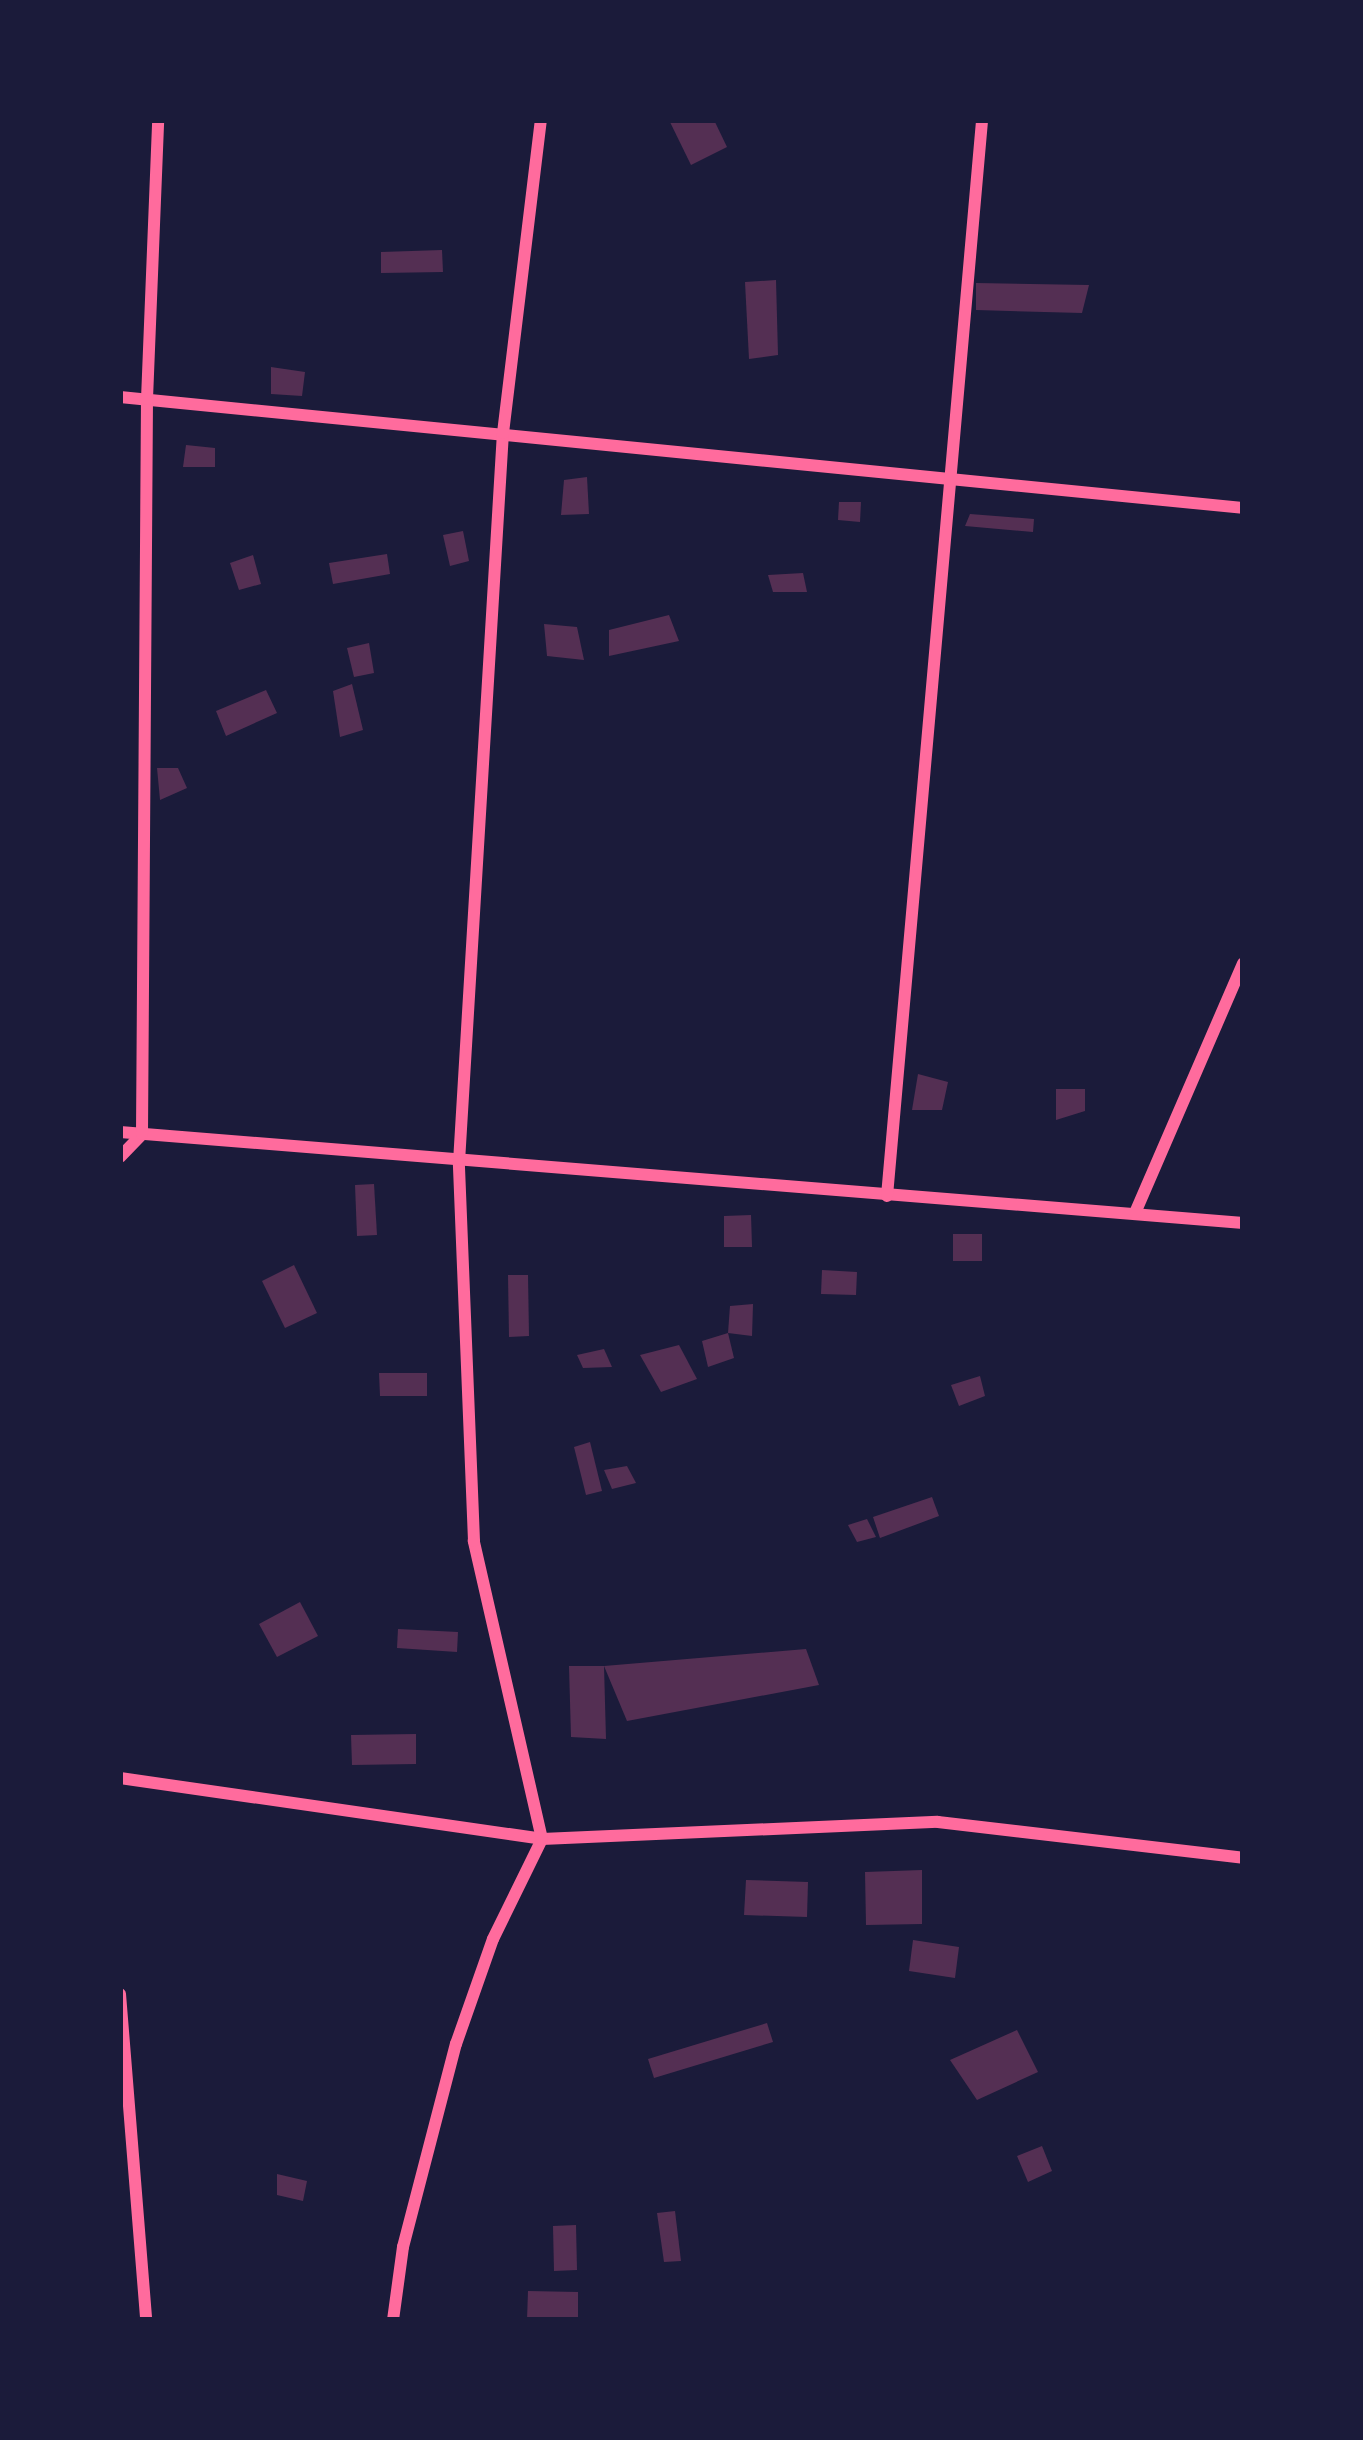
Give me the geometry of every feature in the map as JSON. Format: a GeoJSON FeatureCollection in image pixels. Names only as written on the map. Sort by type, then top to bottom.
{"type":"FeatureCollection","features":[{"type":"Feature","properties":{"kind":"street"},"geometry":{"type":"LineString","coordinates":[[120,1156],[142,1134],[147,399],[158,120]]}},
{"type":"Feature","properties":{"kind":"street"},"geometry":{"type":"LineString","coordinates":[[393,2320],[403,2247],[456,2044],[493,1940],[542,1839],[474,1541],[459,1162],[503,433],[541,120]]}},
{"type":"Feature","properties":{"kind":"street"},"geometry":{"type":"LineString","coordinates":[[887,1196],[982,120]]}},
{"type":"Feature","properties":{"kind":"street"},"geometry":{"type":"LineString","coordinates":[[120,398],[1243,508]]}},
{"type":"Feature","properties":{"kind":"street"},"geometry":{"type":"LineString","coordinates":[[1135,1213],[1243,963]]}},
{"type":"Feature","properties":{"kind":"street"},"geometry":{"type":"LineString","coordinates":[[120,1132],[1243,1223]]}},
{"type":"Feature","properties":{"kind":"street"},"geometry":{"type":"LineString","coordinates":[[120,1778],[542,1839],[938,1822],[1243,1858]]}},
{"type":"Feature","properties":{"kind":"street"},"geometry":{"type":"LineString","coordinates":[[120,1994],[146,2320]]}},
{"type":"Feature","properties":{"kind":"building"},"geometry":{"type":"Polygon","coordinates":[[[669,120],[714,120],[727,147],[691,165],[669,120]]]}},
{"type":"Feature","properties":{"kind":"building"},"geometry":{"type":"Polygon","coordinates":[[[442,250],[443,272],[381,273],[381,252],[442,250]]]}},
{"type":"Feature","properties":{"kind":"building"},"geometry":{"type":"Polygon","coordinates":[[[776,280],[778,355],[749,359],[745,282],[776,280]]]}},
{"type":"Feature","properties":{"kind":"building"},"geometry":{"type":"Polygon","coordinates":[[[976,283],[1089,285],[1082,313],[976,310],[976,283]]]}},
{"type":"Feature","properties":{"kind":"building"},"geometry":{"type":"Polygon","coordinates":[[[271,367],[305,372],[302,396],[271,394],[271,367]]]}},
{"type":"Feature","properties":{"kind":"building"},"geometry":{"type":"Polygon","coordinates":[[[186,445],[215,448],[215,467],[183,467],[186,445]]]}},
{"type":"Feature","properties":{"kind":"building"},"geometry":{"type":"Polygon","coordinates":[[[587,477],[589,514],[561,515],[564,480],[587,477]]]}},
{"type":"Feature","properties":{"kind":"building"},"geometry":{"type":"Polygon","coordinates":[[[839,502],[861,502],[860,522],[838,520],[839,502]]]}},
{"type":"Feature","properties":{"kind":"building"},"geometry":{"type":"Polygon","coordinates":[[[970,514],[1034,519],[1033,532],[965,526],[970,514]]]}},
{"type":"Feature","properties":{"kind":"building"},"geometry":{"type":"Polygon","coordinates":[[[463,531],[469,561],[450,566],[443,535],[463,531]]]}},
{"type":"Feature","properties":{"kind":"building"},"geometry":{"type":"Polygon","coordinates":[[[387,554],[390,574],[333,584],[329,563],[387,554]]]}},
{"type":"Feature","properties":{"kind":"building"},"geometry":{"type":"Polygon","coordinates":[[[253,555],[261,584],[239,590],[230,563],[253,555]]]}},
{"type":"Feature","properties":{"kind":"building"},"geometry":{"type":"Polygon","coordinates":[[[803,573],[807,592],[773,592],[768,575],[803,573]]]}},
{"type":"Feature","properties":{"kind":"building"},"geometry":{"type":"Polygon","coordinates":[[[669,615],[679,641],[609,656],[609,630],[669,615]]]}},
{"type":"Feature","properties":{"kind":"building"},"geometry":{"type":"Polygon","coordinates":[[[544,624],[577,627],[584,660],[547,656],[544,624]]]}},
{"type":"Feature","properties":{"kind":"building"},"geometry":{"type":"Polygon","coordinates":[[[369,643],[374,673],[354,677],[347,648],[369,643]]]}},
{"type":"Feature","properties":{"kind":"building"},"geometry":{"type":"Polygon","coordinates":[[[352,684],[363,730],[340,737],[333,691],[352,684]]]}},
{"type":"Feature","properties":{"kind":"building"},"geometry":{"type":"Polygon","coordinates":[[[266,690],[277,713],[226,736],[216,711],[266,690]]]}},
{"type":"Feature","properties":{"kind":"building"},"geometry":{"type":"Polygon","coordinates":[[[157,768],[178,768],[187,788],[160,800],[157,768]]]}},
{"type":"Feature","properties":{"kind":"building"},"geometry":{"type":"Polygon","coordinates":[[[918,1074],[948,1082],[942,1110],[912,1110],[918,1074]]]}},
{"type":"Feature","properties":{"kind":"building"},"geometry":{"type":"Polygon","coordinates":[[[1056,1089],[1085,1089],[1085,1111],[1056,1120],[1056,1089]]]}},
{"type":"Feature","properties":{"kind":"building"},"geometry":{"type":"Polygon","coordinates":[[[374,1184],[377,1235],[357,1236],[355,1185],[374,1184]]]}},
{"type":"Feature","properties":{"kind":"building"},"geometry":{"type":"Polygon","coordinates":[[[751,1215],[752,1247],[724,1247],[724,1216],[751,1215]]]}},
{"type":"Feature","properties":{"kind":"building"},"geometry":{"type":"Polygon","coordinates":[[[953,1234],[982,1234],[982,1261],[953,1261],[953,1234]]]}},
{"type":"Feature","properties":{"kind":"building"},"geometry":{"type":"Polygon","coordinates":[[[294,1265],[317,1313],[285,1328],[262,1281],[294,1265]]]}},
{"type":"Feature","properties":{"kind":"building"},"geometry":{"type":"Polygon","coordinates":[[[822,1270],[857,1272],[856,1295],[821,1294],[822,1270]]]}},
{"type":"Feature","properties":{"kind":"building"},"geometry":{"type":"Polygon","coordinates":[[[508,1275],[528,1275],[529,1336],[509,1337],[508,1275]]]}},
{"type":"Feature","properties":{"kind":"building"},"geometry":{"type":"Polygon","coordinates":[[[753,1304],[752,1336],[728,1333],[730,1306],[753,1304]]]}},
{"type":"Feature","properties":{"kind":"building"},"geometry":{"type":"Polygon","coordinates":[[[728,1333],[734,1358],[708,1367],[702,1341],[728,1333]]]}},
{"type":"Feature","properties":{"kind":"building"},"geometry":{"type":"Polygon","coordinates":[[[679,1345],[697,1379],[661,1392],[640,1355],[679,1345]]]}},
{"type":"Feature","properties":{"kind":"building"},"geometry":{"type":"Polygon","coordinates":[[[604,1349],[612,1367],[583,1368],[577,1355],[604,1349]]]}},
{"type":"Feature","properties":{"kind":"building"},"geometry":{"type":"Polygon","coordinates":[[[379,1373],[427,1373],[427,1396],[380,1396],[379,1373]]]}},
{"type":"Feature","properties":{"kind":"building"},"geometry":{"type":"Polygon","coordinates":[[[980,1376],[985,1396],[959,1406],[951,1385],[980,1376]]]}},
{"type":"Feature","properties":{"kind":"building"},"geometry":{"type":"Polygon","coordinates":[[[590,1442],[602,1491],[586,1495],[574,1447],[590,1442]]]}},
{"type":"Feature","properties":{"kind":"building"},"geometry":{"type":"Polygon","coordinates":[[[627,1466],[636,1483],[612,1489],[604,1470],[627,1466]]]}},
{"type":"Feature","properties":{"kind":"building"},"geometry":{"type":"Polygon","coordinates":[[[932,1497],[939,1516],[880,1538],[873,1517],[932,1497]]]}},
{"type":"Feature","properties":{"kind":"building"},"geometry":{"type":"Polygon","coordinates":[[[867,1519],[876,1537],[857,1542],[848,1525],[867,1519]]]}},
{"type":"Feature","properties":{"kind":"building"},"geometry":{"type":"Polygon","coordinates":[[[300,1602],[318,1636],[277,1657],[259,1624],[300,1602]]]}},
{"type":"Feature","properties":{"kind":"building"},"geometry":{"type":"Polygon","coordinates":[[[398,1629],[458,1632],[457,1652],[397,1648],[398,1629]]]}},
{"type":"Feature","properties":{"kind":"building"},"geometry":{"type":"Polygon","coordinates":[[[806,1649],[819,1685],[627,1721],[604,1666],[806,1649]]]}},
{"type":"Feature","properties":{"kind":"building"},"geometry":{"type":"Polygon","coordinates":[[[569,1666],[604,1666],[606,1739],[571,1737],[569,1666]]]}},
{"type":"Feature","properties":{"kind":"building"},"geometry":{"type":"Polygon","coordinates":[[[416,1734],[416,1764],[352,1765],[351,1735],[416,1734]]]}},
{"type":"Feature","properties":{"kind":"building"},"geometry":{"type":"Polygon","coordinates":[[[922,1870],[922,1924],[866,1925],[865,1872],[922,1870]]]}},
{"type":"Feature","properties":{"kind":"building"},"geometry":{"type":"Polygon","coordinates":[[[746,1880],[808,1882],[807,1917],[744,1915],[746,1880]]]}},
{"type":"Feature","properties":{"kind":"building"},"geometry":{"type":"Polygon","coordinates":[[[913,1940],[959,1947],[955,1978],[909,1971],[913,1940]]]}},
{"type":"Feature","properties":{"kind":"building"},"geometry":{"type":"Polygon","coordinates":[[[767,2023],[773,2042],[654,2078],[648,2059],[767,2023]]]}},
{"type":"Feature","properties":{"kind":"building"},"geometry":{"type":"Polygon","coordinates":[[[1017,2030],[1038,2072],[977,2100],[950,2060],[1017,2030]]]}},
{"type":"Feature","properties":{"kind":"building"},"geometry":{"type":"Polygon","coordinates":[[[1042,2146],[1052,2171],[1028,2182],[1017,2156],[1042,2146]]]}},
{"type":"Feature","properties":{"kind":"building"},"geometry":{"type":"Polygon","coordinates":[[[277,2174],[307,2181],[303,2201],[277,2195],[277,2174]]]}},
{"type":"Feature","properties":{"kind":"building"},"geometry":{"type":"Polygon","coordinates":[[[675,2211],[681,2261],[664,2262],[657,2213],[675,2211]]]}},
{"type":"Feature","properties":{"kind":"building"},"geometry":{"type":"Polygon","coordinates":[[[576,2225],[577,2270],[554,2271],[553,2226],[576,2225]]]}},
{"type":"Feature","properties":{"kind":"building"},"geometry":{"type":"Polygon","coordinates":[[[528,2291],[578,2292],[578,2320],[527,2320],[528,2291]]]}}]}
